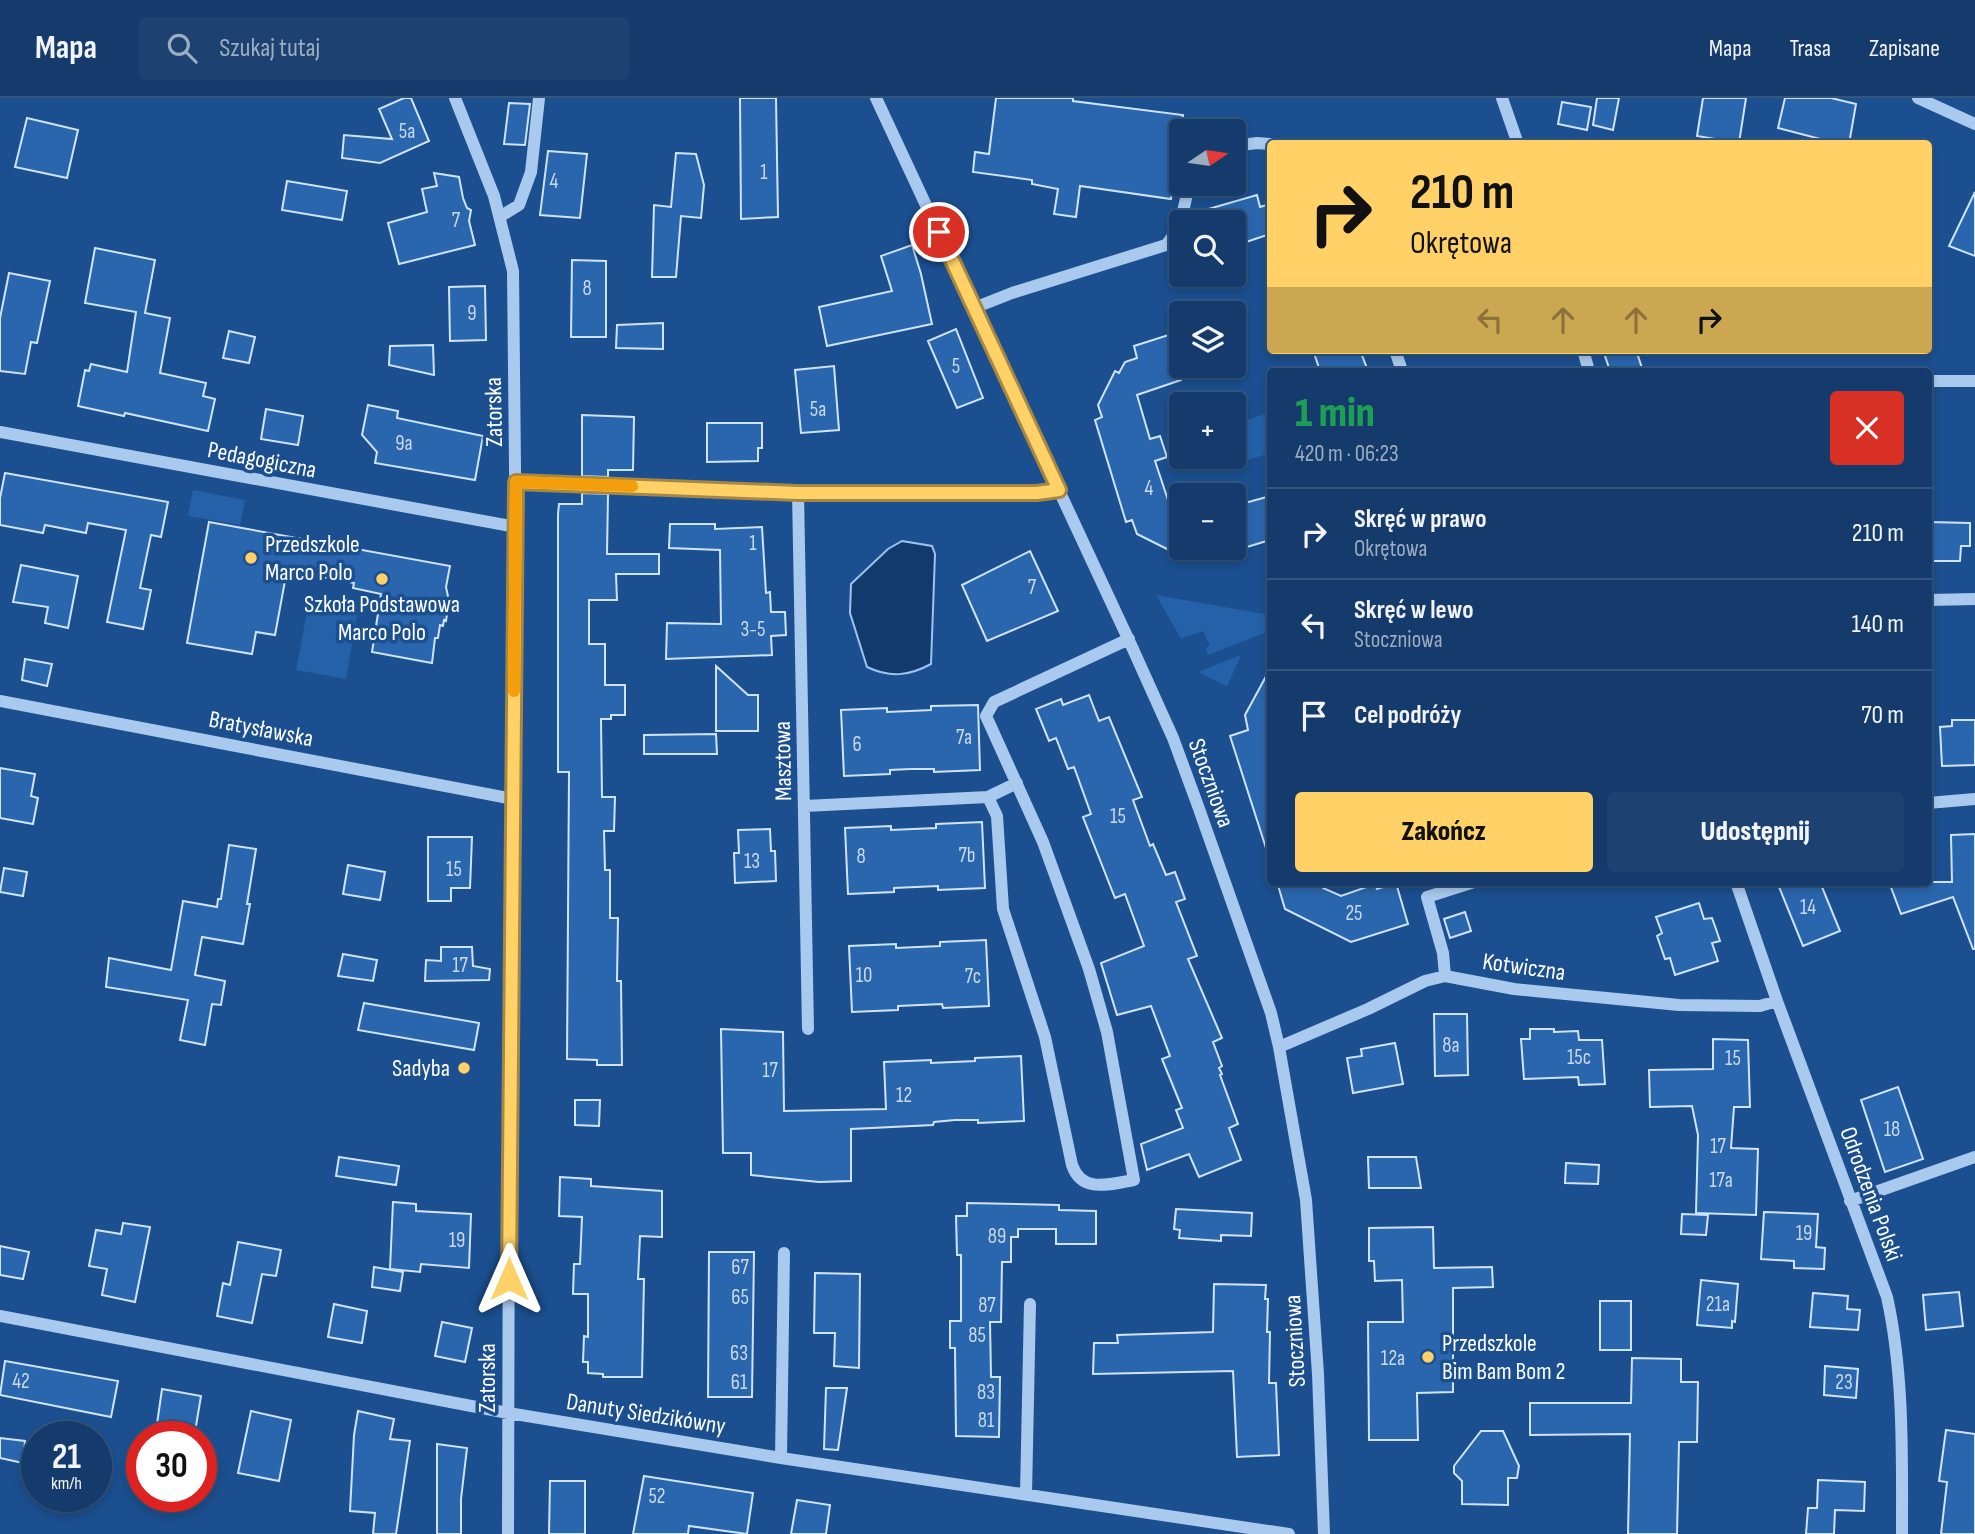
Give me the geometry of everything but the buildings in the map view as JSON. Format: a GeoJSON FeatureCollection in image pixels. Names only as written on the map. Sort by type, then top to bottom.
{"type":"FeatureCollection","features":[{"type":"Feature","properties":{"kind":"street","name":"Zatorska"},"geometry":{"type":"LineString","coordinates":[[455,98],[500,216],[513,271],[516,527],[508,1534]]}},
{"type":"Feature","properties":{"kind":"street"},"geometry":{"type":"LineString","coordinates":[[500,216],[519,205],[531,172],[540,98]]}},
{"type":"Feature","properties":{"kind":"street","name":"Stoczniowa"},"geometry":{"type":"LineString","coordinates":[[876,98],[1173,738],[1270,1013],[1279,1047],[1306,1200],[1320,1415],[1324,1534]]}},
{"type":"Feature","properties":{"kind":"street"},"geometry":{"type":"LineString","coordinates":[[1502,98],[1517,140]]}},
{"type":"Feature","properties":{"kind":"street"},"geometry":{"type":"LineString","coordinates":[[1918,98],[1975,124]]}},
{"type":"Feature","properties":{"kind":"street"},"geometry":{"type":"LineString","coordinates":[[1246,144],[1267,144]]}},
{"type":"Feature","properties":{"kind":"street"},"geometry":{"type":"LineString","coordinates":[[974,307],[1166,245],[1181,222],[1186,196]]}},
{"type":"Feature","properties":{"kind":"street"},"geometry":{"type":"LineString","coordinates":[[1932,381],[1975,381]]}},
{"type":"Feature","properties":{"kind":"street","name":"Pedagogiczna"},"geometry":{"type":"LineString","coordinates":[[0,432],[516,527]]}},
{"type":"Feature","properties":{"kind":"street"},"geometry":{"type":"LineString","coordinates":[[516,482],[798,493],[1037,493],[1059,490]]}},
{"type":"Feature","properties":{"kind":"street","name":"Masztowa"},"geometry":{"type":"LineString","coordinates":[[798,493],[808,1029]]}},
{"type":"Feature","properties":{"kind":"street"},"geometry":{"type":"LineString","coordinates":[[1932,600],[1975,599]]}},
{"type":"Feature","properties":{"kind":"street"},"geometry":{"type":"LineString","coordinates":[[988,797],[997,816],[1003,909],[1045,1037],[1075,1174],[1080,1180],[1093,1186],[1134,1180],[1107,1032],[1089,969],[1043,842],[986,716],[994,702],[1129,639]]}},
{"type":"Feature","properties":{"kind":"street","name":"Bratysławska"},"geometry":{"type":"LineString","coordinates":[[0,701],[513,799]]}},
{"type":"Feature","properties":{"kind":"street"},"geometry":{"type":"LineString","coordinates":[[805,806],[988,797],[1017,783]]}},
{"type":"Feature","properties":{"kind":"street"},"geometry":{"type":"LineString","coordinates":[[1932,803],[1975,799]]}},
{"type":"Feature","properties":{"kind":"street"},"geometry":{"type":"LineString","coordinates":[[1445,976],[1443,953],[1427,897],[1461,886]]}},
{"type":"Feature","properties":{"kind":"street","name":"Odrodzenia Polski"},"geometry":{"type":"LineString","coordinates":[[1737,886],[1886,1297],[1896,1344],[1902,1454],[1902,1534]]}},
{"type":"Feature","properties":{"kind":"street","name":"Kotwiczna"},"geometry":{"type":"LineString","coordinates":[[1279,1047],[1425,981],[1445,976],[1514,989],[1679,1005],[1760,1006],[1777,1001]]}},
{"type":"Feature","properties":{"kind":"street"},"geometry":{"type":"LineString","coordinates":[[1850,1200],[1975,1157]]}},
{"type":"Feature","properties":{"kind":"street"},"geometry":{"type":"LineString","coordinates":[[781,1458],[784,1253]]}},
{"type":"Feature","properties":{"kind":"street"},"geometry":{"type":"LineString","coordinates":[[1027,1494],[1030,1304]]}},
{"type":"Feature","properties":{"kind":"street","name":"Danuty Siedzikówny"},"geometry":{"type":"LineString","coordinates":[[0,1316],[508,1413],[781,1458],[1289,1534]]}},
{"type":"Feature","properties":{"kind":"shaded area"},"geometry":{"type":"Polygon","coordinates":[[[1265,414],[1267,421],[1267,454],[1246,461],[1246,420],[1265,414]]]}},
{"type":"Feature","properties":{"kind":"shaded area"},"geometry":{"type":"Polygon","coordinates":[[[193,490],[245,500],[240,525],[188,516],[193,490]]]}},
{"type":"Feature","properties":{"kind":"shaded area"},"geometry":{"type":"Polygon","coordinates":[[[902,541],[932,546],[935,554],[931,664],[915,671],[892,674],[867,667],[850,613],[851,584],[888,549],[902,541]]]}},
{"type":"Feature","properties":{"kind":"shaded area"},"geometry":{"type":"Polygon","coordinates":[[[1156,595],[1267,614],[1267,632],[1208,655],[1205,648],[1210,646],[1203,631],[1181,639],[1156,595]]]}},
{"type":"Feature","properties":{"kind":"shaded area"},"geometry":{"type":"Polygon","coordinates":[[[308,606],[357,615],[346,679],[296,670],[308,606]]]}},
{"type":"Feature","properties":{"kind":"shaded area"},"geometry":{"type":"Polygon","coordinates":[[[1241,655],[1227,687],[1198,672],[1241,655]]]}},
{"type":"Feature","properties":{"kind":"slow traffic"},"geometry":{"type":"LineString","coordinates":[[514,691],[516,482],[632,486]]}},
{"type":"Feature","properties":{"kind":"place","name":"Przedszkole Marco Polo"},"geometry":{"type":"Point","coordinates":[251,558]}},
{"type":"Feature","properties":{"kind":"place","name":"Szkoła Podstawowa Marco Polo"},"geometry":{"type":"Point","coordinates":[382,579]}},
{"type":"Feature","properties":{"kind":"place","name":"Sadyba"},"geometry":{"type":"Point","coordinates":[464,1068]}},
{"type":"Feature","properties":{"kind":"place","name":"Przedszkole Bim Bam Bom 2"},"geometry":{"type":"Point","coordinates":[1428,1357]}},
{"type":"Feature","properties":{"kind":"route"},"geometry":{"type":"LineString","coordinates":[[509,1279],[516,482],[798,493],[1037,493],[1059,490],[939,232]]}}]}
